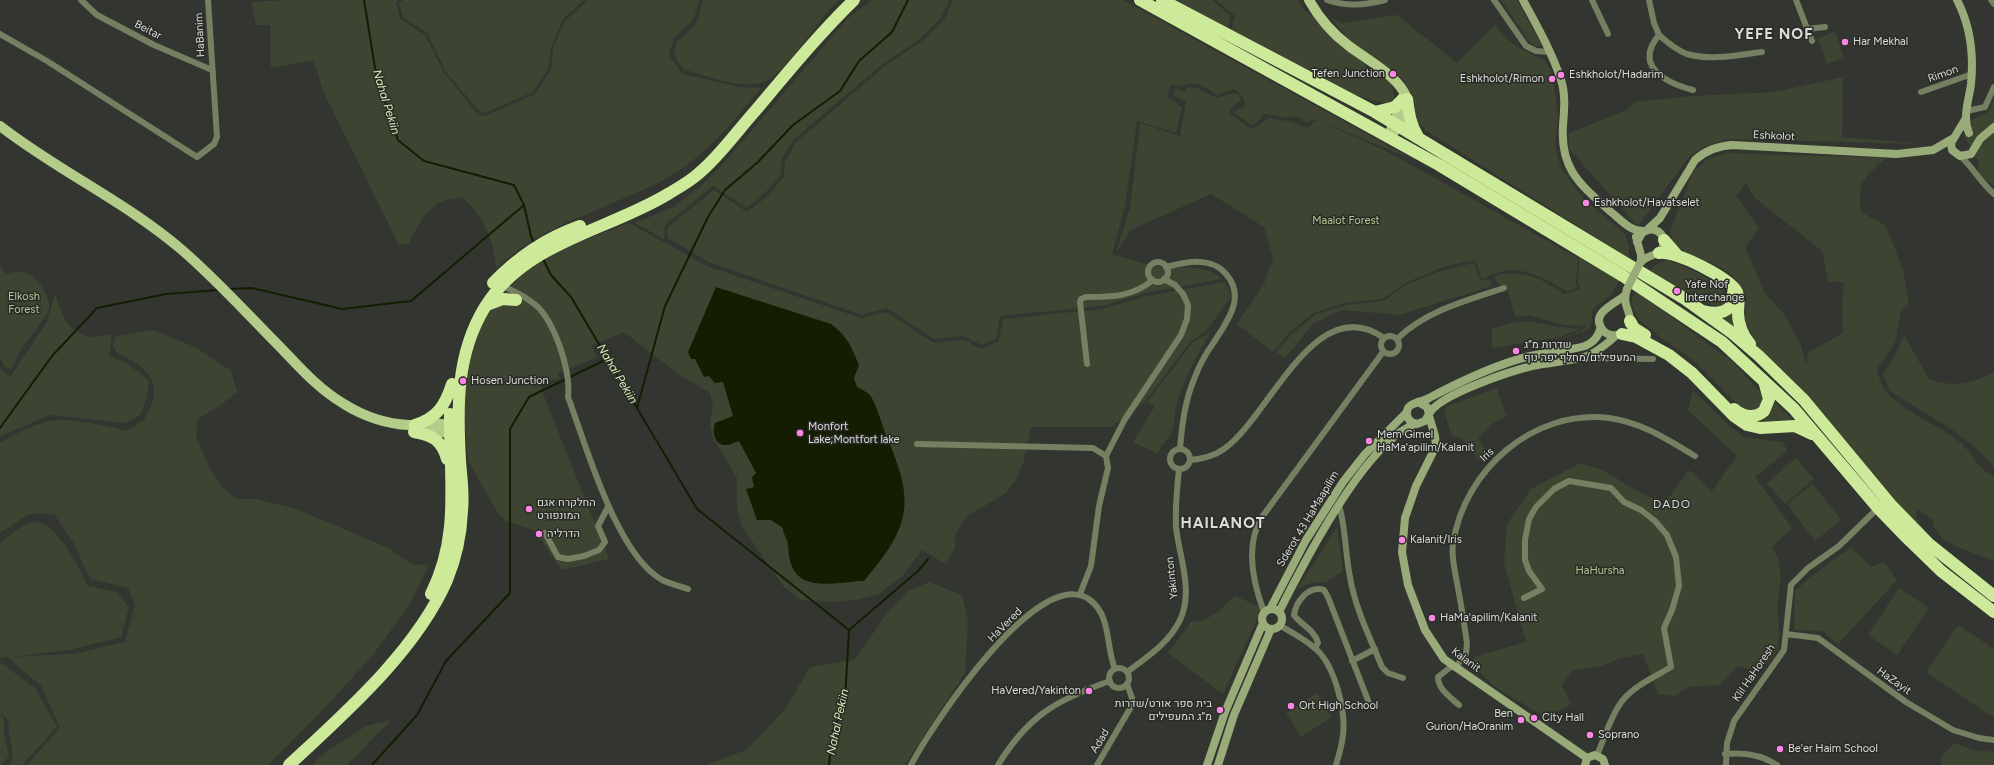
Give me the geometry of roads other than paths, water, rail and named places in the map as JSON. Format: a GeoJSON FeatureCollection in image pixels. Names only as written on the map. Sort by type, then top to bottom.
{"type":"FeatureCollection","features":[{"type":"Feature","properties":{"kind":"highway"},"geometry":{"type":"LineString","coordinates":[[360,697],[407,637],[434,588],[446,557],[451,533],[453,428],[452,384],[455,363],[467,328],[482,298],[546,250],[639,210],[668,194],[697,175],[718,155],[826,27],[854,0]]}},
{"type":"Feature","properties":{"kind":"highway"},"geometry":{"type":"LineString","coordinates":[[1140,0],[1389,136],[1636,284],[1722,342],[1794,409],[1878,508],[1941,571],[1994,612]]}},
{"type":"Feature","properties":{"kind":"highway"},"geometry":{"type":"LineString","coordinates":[[1162,0],[1375,112],[1702,311],[1759,356],[1804,400],[1892,506],[1929,544],[1994,596]]}},
{"type":"Feature","properties":{"kind":"highway"},"geometry":{"type":"LineString","coordinates":[[1375,112],[1395,107],[1405,100],[1412,128],[1418,138]]}},
{"type":"Feature","properties":{"kind":"highway"},"geometry":{"type":"LineString","coordinates":[[289,765],[360,697],[408,642],[438,598],[447,580],[455,559],[463,508],[453,428],[463,362],[468,343],[486,305],[507,268],[540,244],[578,226],[668,194]]}},
{"type":"Feature","properties":{"kind":"highway"},"geometry":{"type":"LineString","coordinates":[[1662,237],[1680,257]]}},
{"type":"Feature","properties":{"kind":"highway"},"geometry":{"type":"LineString","coordinates":[[1655,254],[1666,252],[1680,257],[1724,279],[1736,291],[1739,300],[1738,314],[1740,326],[1746,339],[1759,356]]}},
{"type":"Feature","properties":{"kind":"highway"},"geometry":{"type":"LineString","coordinates":[[486,305],[515,296],[510,282],[512,276]]}},
{"type":"Feature","properties":{"kind":"highway"},"geometry":{"type":"LineString","coordinates":[[1702,311],[1720,313],[1731,306],[1733,303],[1734,294],[1724,279]]}},
{"type":"Feature","properties":{"kind":"highway"},"geometry":{"type":"LineString","coordinates":[[1629,316],[1636,331],[1673,351],[1690,363],[1732,407],[1743,415],[1755,416],[1761,414],[1768,407],[1768,392],[1761,377]]}},
{"type":"Feature","properties":{"kind":"highway"},"geometry":{"type":"LineString","coordinates":[[1619,335],[1636,337],[1673,358],[1692,373],[1734,416],[1747,425],[1760,428],[1794,426],[1818,437]]}},
{"type":"Feature","properties":{"kind":"highway"},"geometry":{"type":"LineString","coordinates":[[415,429],[431,419],[442,409],[452,384]]}},
{"type":"Feature","properties":{"kind":"highway"},"geometry":{"type":"LineString","coordinates":[[415,429],[441,443],[451,472]]}},
{"type":"Feature","properties":{"kind":"main road"},"geometry":{"type":"LineString","coordinates":[[1309,0],[1314,10],[1338,36],[1389,74],[1405,100],[1400,109],[1397,125],[1389,136]]}},
{"type":"Feature","properties":{"kind":"main road"},"geometry":{"type":"LineString","coordinates":[[1523,0],[1550,52],[1564,94],[1564,153],[1572,173],[1584,188],[1631,228],[1638,246],[1641,262]]}},
{"type":"Feature","properties":{"kind":"main road","name":"Eshkolot"},"geometry":{"type":"LineString","coordinates":[[1957,0],[1970,33],[1972,45],[1972,74],[1966,125],[1970,133]]}},
{"type":"Feature","properties":{"kind":"main road","name":"Eshkolot"},"geometry":{"type":"LineString","coordinates":[[1924,152],[1938,148],[1954,137],[1963,124],[1967,113]]}},
{"type":"Feature","properties":{"kind":"main road"},"geometry":{"type":"LineString","coordinates":[[0,126],[23,143],[147,222],[175,244],[202,268],[308,376],[333,397],[355,410],[376,418],[415,429]]}},
{"type":"Feature","properties":{"kind":"main road"},"geometry":{"type":"LineString","coordinates":[[1992,129],[1980,139],[1975,149],[1968,156],[1959,156],[1952,148],[1954,137],[1963,132],[1982,134],[1992,129]]}},
{"type":"Feature","properties":{"kind":"main road"},"geometry":{"type":"LineString","coordinates":[[0,133],[169,245],[209,282],[313,387],[329,400],[355,416],[395,430],[453,428]]}},
{"type":"Feature","properties":{"kind":"main road"},"geometry":{"type":"LineString","coordinates":[[1970,133],[1975,139],[1975,149]]}},
{"type":"Feature","properties":{"kind":"main road","name":"Eshkolot"},"geometry":{"type":"LineString","coordinates":[[1646,230],[1660,218],[1695,160],[1703,153],[1718,147],[1732,145],[1897,154],[1924,152],[1949,153],[1959,156]]}},
{"type":"Feature","properties":{"kind":"main road"},"geometry":{"type":"LineString","coordinates":[[1417,424],[1425,421],[1434,408],[1442,401],[1494,378],[1532,366],[1579,358],[1595,352],[1626,331],[1629,316],[1624,304],[1626,292],[1641,262],[1662,249],[1662,237],[1659,228],[1660,218]]}},
{"type":"Feature","properties":{"kind":"main road"},"geometry":{"type":"LineString","coordinates":[[1631,228],[1654,230],[1662,237]]}},
{"type":"Feature","properties":{"kind":"main road"},"geometry":{"type":"LineString","coordinates":[[1646,230],[1639,235],[1638,246],[1646,255],[1655,254]]}},
{"type":"Feature","properties":{"kind":"main road"},"geometry":{"type":"LineString","coordinates":[[1619,335],[1608,334],[1599,323],[1601,314],[1607,307],[1626,292]]}},
{"type":"Feature","properties":{"kind":"main road"},"geometry":{"type":"LineString","coordinates":[[1611,305],[1620,306],[1629,316]]}},
{"type":"Feature","properties":{"kind":"main road"},"geometry":{"type":"LineString","coordinates":[[1436,443],[1430,433],[1408,418],[1407,412],[1409,406],[1427,399],[1467,378],[1512,361],[1585,346],[1597,337],[1601,327]]}},
{"type":"Feature","properties":{"kind":"main road"},"geometry":{"type":"LineString","coordinates":[[1418,402],[1425,405],[1436,443]]}},
{"type":"Feature","properties":{"kind":"main road","name":"Sderot 43 HaMaapilim"},"geometry":{"type":"LineString","coordinates":[[1267,610],[1306,540],[1343,482],[1365,454],[1407,412]]}},
{"type":"Feature","properties":{"kind":"main road","name":"Sderot 43 HaMaapilim"},"geometry":{"type":"LineString","coordinates":[[1279,612],[1315,545],[1339,505],[1361,474],[1385,446],[1402,430],[1417,424]]}},
{"type":"Feature","properties":{"kind":"main road","name":"Kalanit"},"geometry":{"type":"LineString","coordinates":[[1436,443],[1432,455],[1416,486],[1405,518],[1402,552],[1408,585],[1425,630],[1444,659],[1586,762]]}},
{"type":"Feature","properties":{"kind":"main road"},"geometry":{"type":"LineString","coordinates":[[1207,765],[1225,712],[1263,623],[1262,617],[1267,610],[1279,612],[1282,618],[1275,627],[1234,715],[1218,765]]}},
{"type":"Feature","properties":{"kind":"main road"},"geometry":{"type":"LineString","coordinates":[[1263,623],[1266,627],[1275,627]]}},
{"type":"Feature","properties":{"kind":"main road"},"geometry":{"type":"LineString","coordinates":[[1586,762],[1592,755],[1597,755],[1603,759],[1605,765]]}},
{"type":"Feature","properties":{"kind":"street","name":"Beitar"},"geometry":{"type":"LineString","coordinates":[[81,0],[104,19],[154,45],[212,70]]}},
{"type":"Feature","properties":{"kind":"street","name":"HaBanim"},"geometry":{"type":"LineString","coordinates":[[0,34],[47,61],[197,157],[214,144],[217,137],[208,0]]}},
{"type":"Feature","properties":{"kind":"street"},"geometry":{"type":"LineString","coordinates":[[1328,0],[1341,5],[1360,5],[1385,0]]}},
{"type":"Feature","properties":{"kind":"street"},"geometry":{"type":"LineString","coordinates":[[1494,0],[1526,46],[1536,51],[1550,52]]}},
{"type":"Feature","properties":{"kind":"street"},"geometry":{"type":"LineString","coordinates":[[1592,0],[1608,34]]}},
{"type":"Feature","properties":{"kind":"street"},"geometry":{"type":"LineString","coordinates":[[1649,0],[1654,24],[1659,35],[1671,46],[1688,54],[1724,56],[1762,52]]}},
{"type":"Feature","properties":{"kind":"street"},"geometry":{"type":"LineString","coordinates":[[1796,0],[1812,41]]}},
{"type":"Feature","properties":{"kind":"street"},"geometry":{"type":"LineString","coordinates":[[1991,0],[1994,4]]}},
{"type":"Feature","properties":{"kind":"street"},"geometry":{"type":"LineString","coordinates":[[1807,29],[1825,28]]}},
{"type":"Feature","properties":{"kind":"street"},"geometry":{"type":"LineString","coordinates":[[1659,35],[1651,44],[1649,51],[1655,70],[1662,78],[1679,86],[1693,90]]}},
{"type":"Feature","properties":{"kind":"street","name":"Rimon"},"geometry":{"type":"LineString","coordinates":[[1922,92],[1972,74]]}},
{"type":"Feature","properties":{"kind":"street"},"geometry":{"type":"LineString","coordinates":[[1967,113],[1985,107],[1994,87]]}},
{"type":"Feature","properties":{"kind":"street"},"geometry":{"type":"LineString","coordinates":[[1975,149],[1971,162],[1975,174]]}},
{"type":"Feature","properties":{"kind":"street"},"geometry":{"type":"LineString","coordinates":[[1959,156],[1984,185],[1994,194]]}},
{"type":"Feature","properties":{"kind":"street"},"geometry":{"type":"LineString","coordinates":[[1086,364],[1080,302],[1081,299],[1085,297],[1124,295],[1138,291],[1153,280],[1158,281],[1164,279],[1168,273],[1166,267],[1159,262],[1151,266],[1149,274],[1153,280]]}},
{"type":"Feature","properties":{"kind":"street"},"geometry":{"type":"LineString","coordinates":[[1166,267],[1194,262],[1210,263],[1224,270],[1233,284],[1235,292],[1235,300],[1230,319],[1205,357],[1191,387],[1185,409],[1180,449]]}},
{"type":"Feature","properties":{"kind":"street"},"geometry":{"type":"LineString","coordinates":[[1115,670],[1102,617],[1096,605],[1080,594],[1091,566],[1099,506],[1108,468],[1106,456],[1122,424],[1181,335],[1186,323],[1188,305],[1183,294],[1175,285],[1164,279]]}},
{"type":"Feature","properties":{"kind":"street"},"geometry":{"type":"LineString","coordinates":[[497,286],[537,307],[555,335],[570,383],[568,397],[608,507],[623,535],[642,562],[662,579],[688,589]]}},
{"type":"Feature","properties":{"kind":"street"},"geometry":{"type":"LineString","coordinates":[[1397,339],[1416,325],[1444,310],[1504,288]]}},
{"type":"Feature","properties":{"kind":"street"},"geometry":{"type":"LineString","coordinates":[[1190,460],[1214,455],[1235,440],[1307,350],[1325,334],[1334,330],[1350,327],[1365,329],[1384,338],[1391,336],[1397,339],[1399,345],[1396,352],[1390,355],[1383,352],[1380,346],[1384,338]]}},
{"type":"Feature","properties":{"kind":"street"},"geometry":{"type":"LineString","coordinates":[[1604,345],[1605,354],[1611,358]]}},
{"type":"Feature","properties":{"kind":"street"},"geometry":{"type":"LineString","coordinates":[[1267,610],[1260,601],[1253,566],[1253,541],[1256,529],[1262,517],[1383,352]]}},
{"type":"Feature","properties":{"kind":"street"},"geometry":{"type":"LineString","coordinates":[[1579,358],[1653,359]]}},
{"type":"Feature","properties":{"kind":"street","name":"Iris"},"geometry":{"type":"LineString","coordinates":[[1459,705],[1440,687],[1438,683],[1438,677],[1454,667],[1466,654],[1467,643],[1454,566],[1453,546],[1462,513],[1474,487],[1488,467],[1518,440],[1541,429],[1573,418],[1610,418],[1650,429],[1695,456]]}},
{"type":"Feature","properties":{"kind":"street"},"geometry":{"type":"LineString","coordinates":[[917,444],[1093,448],[1106,456]]}},
{"type":"Feature","properties":{"kind":"street"},"geometry":{"type":"LineString","coordinates":[[1180,449],[1188,452],[1190,460],[1186,467],[1179,469],[1173,466],[1170,459],[1173,452],[1180,449]]}},
{"type":"Feature","properties":{"kind":"street","name":"Yakinton"},"geometry":{"type":"LineString","coordinates":[[1127,672],[1164,643],[1178,624],[1184,610],[1186,584],[1178,542],[1176,505],[1179,469]]}},
{"type":"Feature","properties":{"kind":"street"},"geometry":{"type":"LineString","coordinates":[[1524,598],[1542,589],[1529,571],[1525,560],[1525,540],[1530,519],[1536,507],[1554,489],[1569,481],[1612,488],[1624,502],[1641,510],[1655,521],[1667,535],[1676,557],[1679,586],[1672,610],[1664,628],[1671,667],[1637,687],[1623,700],[1612,718],[1597,755]]}},
{"type":"Feature","properties":{"kind":"street"},"geometry":{"type":"LineString","coordinates":[[1339,505],[1343,520],[1346,551],[1354,598],[1382,667],[1388,673],[1403,678]]}},
{"type":"Feature","properties":{"kind":"street"},"geometry":{"type":"LineString","coordinates":[[545,533],[558,557],[568,559],[600,550],[605,542],[598,526],[608,507]]}},
{"type":"Feature","properties":{"kind":"street","name":"Klil HaHoresh"},"geometry":{"type":"LineString","coordinates":[[1726,765],[1726,754],[1730,730],[1734,721],[1784,650],[1791,585],[1808,568],[1839,546],[1878,508]]}},
{"type":"Feature","properties":{"kind":"street"},"geometry":{"type":"LineString","coordinates":[[1315,648],[1318,643],[1317,637],[1298,621],[1294,615],[1295,608],[1306,593],[1320,589],[1324,590],[1328,598],[1369,703]]}},
{"type":"Feature","properties":{"kind":"street","name":"HaVered"},"geometry":{"type":"LineString","coordinates":[[911,765],[918,751],[968,678],[1018,623],[1045,602],[1069,593],[1080,594]]}},
{"type":"Feature","properties":{"kind":"street"},"geometry":{"type":"LineString","coordinates":[[1275,627],[1301,637],[1315,648],[1326,662],[1333,676],[1342,708],[1344,734],[1336,765]]}},
{"type":"Feature","properties":{"kind":"street","name":"HaZayit"},"geometry":{"type":"LineString","coordinates":[[1786,634],[1818,638],[1906,702],[1953,730],[1979,738],[1994,740]]}},
{"type":"Feature","properties":{"kind":"street"},"geometry":{"type":"LineString","coordinates":[[1352,661],[1375,650]]}},
{"type":"Feature","properties":{"kind":"street"},"geometry":{"type":"LineString","coordinates":[[1120,669],[1127,672],[1129,677],[1127,684],[1122,688],[1117,688],[1110,681],[1110,674],[1115,670],[1120,669]]}},
{"type":"Feature","properties":{"kind":"street"},"geometry":{"type":"LineString","coordinates":[[998,765],[1021,732],[1040,714],[1062,701],[1110,681]]}},
{"type":"Feature","properties":{"kind":"street","name":"Adad"},"geometry":{"type":"LineString","coordinates":[[1097,765],[1132,707],[1132,698],[1127,684]]}},
{"type":"Feature","properties":{"kind":"street"},"geometry":{"type":"LineString","coordinates":[[1726,754],[1751,754],[1769,759],[1777,765]]}},
{"type":"Feature","properties":{"kind":"waterway","name":"Nahal Pekiin"},"geometry":{"type":"LineString","coordinates":[[364,0],[376,74],[398,140],[424,161],[514,185],[524,205],[534,243]]}},
{"type":"Feature","properties":{"kind":"waterway"},"geometry":{"type":"LineString","coordinates":[[637,408],[665,306],[708,217],[725,190],[758,162],[793,125],[840,91],[859,61],[892,32],[908,0]]}},
{"type":"Feature","properties":{"kind":"waterway"},"geometry":{"type":"LineString","coordinates":[[230,289],[252,288],[342,309],[411,301],[524,205]]}},
{"type":"Feature","properties":{"kind":"waterway","name":"Nahal Pekiin"},"geometry":{"type":"LineString","coordinates":[[543,259],[551,275],[571,297],[697,509],[849,630],[845,700],[832,735],[829,765]]}},
{"type":"Feature","properties":{"kind":"waterway"},"geometry":{"type":"LineString","coordinates":[[0,428],[52,356],[97,308],[166,294],[219,290]]}},
{"type":"Feature","properties":{"kind":"waterway"},"geometry":{"type":"LineString","coordinates":[[372,765],[417,715],[446,661],[510,593],[510,429],[529,397],[607,359]]}},
{"type":"Feature","properties":{"kind":"waterway"},"geometry":{"type":"LineString","coordinates":[[849,630],[918,571],[928,559]]}},
{"type":"Feature","properties":{"kind":"place","name":"Har Mekhal"},"geometry":{"type":"Point","coordinates":[1845,42]}},
{"type":"Feature","properties":{"kind":"place","name":"Tefen Junction"},"geometry":{"type":"Point","coordinates":[1393,74]}},
{"type":"Feature","properties":{"kind":"place","name":"Eshkholot/Hadarim"},"geometry":{"type":"Point","coordinates":[1561,75]}},
{"type":"Feature","properties":{"kind":"place","name":"Eshkholot/Rimon"},"geometry":{"type":"Point","coordinates":[1552,79]}},
{"type":"Feature","properties":{"kind":"place","name":"Eshkholot/Havatselet"},"geometry":{"type":"Point","coordinates":[1586,203]}},
{"type":"Feature","properties":{"kind":"place","name":"Yafe Nof Interchange"},"geometry":{"type":"Point","coordinates":[1677,291]}},
{"type":"Feature","properties":{"kind":"place","name":"שדרות מ״ג המעפילים/מחלף יפה נוף"},"geometry":{"type":"Point","coordinates":[1516,351]}},
{"type":"Feature","properties":{"kind":"place","name":"Hosen Junction"},"geometry":{"type":"Point","coordinates":[463,381]}},
{"type":"Feature","properties":{"kind":"place","name":"Monfort Lake;Montfort lake"},"geometry":{"type":"Point","coordinates":[800,433]}},
{"type":"Feature","properties":{"kind":"place","name":"Mem Gimel HaMa'apilim/Kalanit"},"geometry":{"type":"Point","coordinates":[1369,441]}},
{"type":"Feature","properties":{"kind":"place","name":"החלקרח אגם המונפורט"},"geometry":{"type":"Point","coordinates":[529,509]}},
{"type":"Feature","properties":{"kind":"place","name":"הדרליה"},"geometry":{"type":"Point","coordinates":[539,534]}},
{"type":"Feature","properties":{"kind":"place","name":"Kalanit/Iris"},"geometry":{"type":"Point","coordinates":[1402,540]}},
{"type":"Feature","properties":{"kind":"place","name":"HaMa'apilim/Kalanit"},"geometry":{"type":"Point","coordinates":[1432,618]}},
{"type":"Feature","properties":{"kind":"place","name":"HaVered/Yakinton"},"geometry":{"type":"Point","coordinates":[1089,691]}},
{"type":"Feature","properties":{"kind":"place","name":"Ort High School"},"geometry":{"type":"Point","coordinates":[1291,706]}},
{"type":"Feature","properties":{"kind":"place","name":"בית ספר אורט/שדרות מ״ג המעפילים"},"geometry":{"type":"Point","coordinates":[1220,710]}},
{"type":"Feature","properties":{"kind":"place","name":"City Hall"},"geometry":{"type":"Point","coordinates":[1534,718]}},
{"type":"Feature","properties":{"kind":"place","name":"Ben Gurion/HaOranim"},"geometry":{"type":"Point","coordinates":[1521,720]}},
{"type":"Feature","properties":{"kind":"place","name":"Soprano"},"geometry":{"type":"Point","coordinates":[1590,735]}},
{"type":"Feature","properties":{"kind":"place","name":"Be'er Haim School"},"geometry":{"type":"Point","coordinates":[1780,749]}},
{"type":"Feature","properties":{"kind":"district","name":"YEFE NOF"},"geometry":{"type":"Point","coordinates":[1774,35]}},
{"type":"Feature","properties":{"kind":"district","name":"DADO"},"geometry":{"type":"Point","coordinates":[1672,504]}},
{"type":"Feature","properties":{"kind":"district","name":"HAILANOT"},"geometry":{"type":"Point","coordinates":[1223,524]}},
{"type":"Feature","properties":{"kind":"park label","name":"Maalot Forest"},"geometry":{"type":"Point","coordinates":[1346,221]}},
{"type":"Feature","properties":{"kind":"park label","name":"Elkosh Forest"},"geometry":{"type":"Point","coordinates":[24,303]}},
{"type":"Feature","properties":{"kind":"park label","name":"HaHursha"},"geometry":{"type":"Point","coordinates":[1600,571]}}]}
